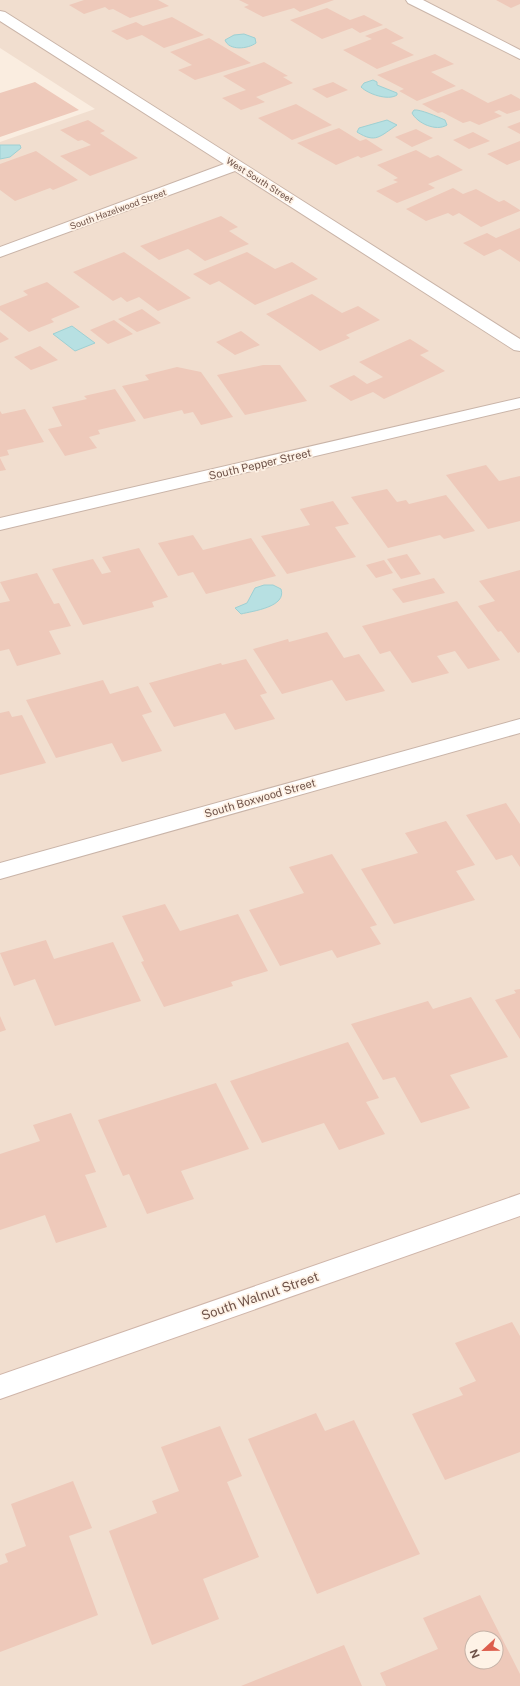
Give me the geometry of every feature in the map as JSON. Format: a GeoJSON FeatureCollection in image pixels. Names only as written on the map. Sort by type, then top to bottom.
{"type":"FeatureCollection","features":[{"type":"Feature","properties":{"kind":"street"},"geometry":{"type":"LineString","coordinates":[[413,0],[520,55]]}},
{"type":"Feature","properties":{"kind":"street","name":"West South Street"},"geometry":{"type":"LineString","coordinates":[[0,15],[520,346]]}},
{"type":"Feature","properties":{"kind":"street","name":"South Hazelwood Street"},"geometry":{"type":"LineString","coordinates":[[0,252],[237,165]]}},
{"type":"Feature","properties":{"kind":"street","name":"South Pepper Street"},"geometry":{"type":"LineString","coordinates":[[0,524],[520,403]]}},
{"type":"Feature","properties":{"kind":"street","name":"South Boxwood Street"},"geometry":{"type":"LineString","coordinates":[[0,870],[520,726]]}},
{"type":"Feature","properties":{"kind":"street","name":"South Walnut Street"},"geometry":{"type":"LineString","coordinates":[[0,1387],[520,1205]]}},
{"type":"Feature","properties":{"kind":"shaded area"},"geometry":{"type":"Polygon","coordinates":[[[0,0],[520,0],[520,1686],[0,1686],[0,142],[95,109],[0,48],[0,0]]]}},
{"type":"Feature","properties":{"kind":"water"},"geometry":{"type":"Polygon","coordinates":[[[244,34],[255,38],[256,43],[248,47],[239,48],[230,46],[225,40],[234,35],[244,34]]]}},
{"type":"Feature","properties":{"kind":"water"},"geometry":{"type":"Polygon","coordinates":[[[373,80],[377,82],[377,85],[397,93],[397,95],[393,97],[378,96],[364,90],[361,87],[364,83],[373,80]]]}},
{"type":"Feature","properties":{"kind":"water"},"geometry":{"type":"Polygon","coordinates":[[[414,110],[425,112],[445,120],[447,125],[443,127],[432,127],[422,123],[414,117],[412,113],[414,110]]]}},
{"type":"Feature","properties":{"kind":"water"},"geometry":{"type":"Polygon","coordinates":[[[387,120],[397,125],[378,137],[369,138],[357,132],[359,128],[387,120]]]}},
{"type":"Feature","properties":{"kind":"water"},"geometry":{"type":"Polygon","coordinates":[[[0,145],[20,145],[21,148],[10,157],[0,159],[0,145]]]}},
{"type":"Feature","properties":{"kind":"water"},"geometry":{"type":"Polygon","coordinates":[[[72,326],[95,343],[75,351],[53,334],[72,326]]]}},
{"type":"Feature","properties":{"kind":"water"},"geometry":{"type":"Polygon","coordinates":[[[264,585],[273,585],[281,589],[279,600],[261,610],[241,614],[235,608],[247,603],[255,588],[264,585]]]}},
{"type":"Feature","properties":{"kind":"building"},"geometry":{"type":"Polygon","coordinates":[[[84,0],[158,0],[169,6],[130,18],[113,9],[109,10],[105,7],[84,14],[69,5],[84,0]]]}},
{"type":"Feature","properties":{"kind":"building"},"geometry":{"type":"Polygon","coordinates":[[[239,0],[334,0],[300,12],[294,8],[263,17],[244,7],[249,5],[239,0]]]}},
{"type":"Feature","properties":{"kind":"building"},"geometry":{"type":"Polygon","coordinates":[[[496,0],[520,0],[520,4],[511,8],[496,0]]]}},
{"type":"Feature","properties":{"kind":"building"},"geometry":{"type":"Polygon","coordinates":[[[327,8],[350,20],[364,15],[383,25],[360,33],[352,28],[322,39],[290,20],[327,8]]]}},
{"type":"Feature","properties":{"kind":"building"},"geometry":{"type":"Polygon","coordinates":[[[172,17],[204,35],[164,48],[142,35],[127,40],[111,31],[136,22],[143,26],[172,17]]]}},
{"type":"Feature","properties":{"kind":"building"},"geometry":{"type":"Polygon","coordinates":[[[386,28],[404,38],[391,43],[414,55],[377,69],[343,50],[372,39],[365,36],[386,28]]]}},
{"type":"Feature","properties":{"kind":"building"},"geometry":{"type":"Polygon","coordinates":[[[209,38],[251,63],[195,80],[178,70],[192,65],[170,52],[209,38]]]}},
{"type":"Feature","properties":{"kind":"building"},"geometry":{"type":"Polygon","coordinates":[[[435,54],[454,64],[431,72],[456,86],[417,101],[399,91],[404,89],[377,75],[435,54]]]}},
{"type":"Feature","properties":{"kind":"building"},"geometry":{"type":"Polygon","coordinates":[[[264,62],[288,76],[283,77],[293,83],[256,97],[265,102],[241,110],[222,98],[246,90],[223,76],[264,62]]]}},
{"type":"Feature","properties":{"kind":"building"},"geometry":{"type":"Polygon","coordinates":[[[35,82],[79,110],[0,137],[0,93],[35,82]]]}},
{"type":"Feature","properties":{"kind":"building"},"geometry":{"type":"Polygon","coordinates":[[[333,82],[348,90],[327,98],[312,89],[333,82]]]}},
{"type":"Feature","properties":{"kind":"building"},"geometry":{"type":"Polygon","coordinates":[[[462,89],[488,103],[511,94],[520,99],[520,110],[507,114],[499,110],[494,112],[502,116],[479,125],[470,121],[463,123],[442,112],[438,113],[422,104],[462,89]]]}},
{"type":"Feature","properties":{"kind":"building"},"geometry":{"type":"Polygon","coordinates":[[[296,104],[332,125],[292,140],[258,118],[296,104]]]}},
{"type":"Feature","properties":{"kind":"building"},"geometry":{"type":"Polygon","coordinates":[[[88,120],[105,131],[100,133],[138,158],[90,176],[60,156],[91,145],[82,140],[78,141],[60,130],[88,120]]]}},
{"type":"Feature","properties":{"kind":"building"},"geometry":{"type":"Polygon","coordinates":[[[520,122],[520,134],[507,127],[520,122]]]}},
{"type":"Feature","properties":{"kind":"building"},"geometry":{"type":"Polygon","coordinates":[[[339,128],[360,141],[366,139],[383,150],[361,158],[358,156],[336,165],[297,143],[339,128]]]}},
{"type":"Feature","properties":{"kind":"building"},"geometry":{"type":"Polygon","coordinates":[[[416,129],[433,138],[412,147],[395,137],[416,129]]]}},
{"type":"Feature","properties":{"kind":"building"},"geometry":{"type":"Polygon","coordinates":[[[473,132],[490,141],[469,149],[453,140],[473,132]]]}},
{"type":"Feature","properties":{"kind":"building"},"geometry":{"type":"Polygon","coordinates":[[[520,141],[520,160],[507,165],[487,154],[520,141]]]}},
{"type":"Feature","properties":{"kind":"building"},"geometry":{"type":"Polygon","coordinates":[[[416,150],[430,158],[438,155],[463,170],[428,184],[435,188],[397,203],[376,191],[398,182],[393,180],[398,178],[377,165],[416,150]]]}},
{"type":"Feature","properties":{"kind":"building"},"geometry":{"type":"Polygon","coordinates":[[[36,151],[78,180],[53,190],[50,188],[15,201],[0,190],[0,164],[36,151]]]}},
{"type":"Feature","properties":{"kind":"building"},"geometry":{"type":"Polygon","coordinates":[[[453,188],[463,194],[476,189],[499,202],[504,200],[520,211],[481,227],[459,213],[453,216],[448,213],[426,221],[406,209],[453,188]]]}},
{"type":"Feature","properties":{"kind":"building"},"geometry":{"type":"Polygon","coordinates":[[[221,216],[238,227],[229,231],[249,244],[205,261],[188,249],[159,260],[140,246],[221,216]]]}},
{"type":"Feature","properties":{"kind":"building"},"geometry":{"type":"Polygon","coordinates":[[[520,228],[520,262],[500,249],[484,256],[463,243],[487,233],[496,238],[520,228]]]}},
{"type":"Feature","properties":{"kind":"building"},"geometry":{"type":"Polygon","coordinates":[[[124,252],[191,298],[158,311],[139,297],[127,302],[121,297],[113,301],[73,272],[124,252]]]}},
{"type":"Feature","properties":{"kind":"building"},"geometry":{"type":"Polygon","coordinates":[[[247,252],[275,269],[292,262],[318,279],[255,305],[219,281],[210,285],[193,274],[247,252]]]}},
{"type":"Feature","properties":{"kind":"building"},"geometry":{"type":"Polygon","coordinates":[[[47,282],[80,307],[51,319],[54,322],[29,332],[0,310],[0,306],[28,295],[23,291],[47,282]]]}},
{"type":"Feature","properties":{"kind":"building"},"geometry":{"type":"Polygon","coordinates":[[[312,294],[342,313],[358,306],[380,320],[346,335],[350,338],[320,351],[266,314],[312,294]]]}},
{"type":"Feature","properties":{"kind":"building"},"geometry":{"type":"Polygon","coordinates":[[[142,309],[161,323],[137,332],[118,319],[142,309]]]}},
{"type":"Feature","properties":{"kind":"building"},"geometry":{"type":"Polygon","coordinates":[[[114,320],[133,334],[108,344],[90,330],[114,320]]]}},
{"type":"Feature","properties":{"kind":"building"},"geometry":{"type":"Polygon","coordinates":[[[241,331],[260,345],[235,355],[216,342],[241,331]]]}},
{"type":"Feature","properties":{"kind":"building"},"geometry":{"type":"Polygon","coordinates":[[[0,332],[9,339],[0,343],[0,332]]]}},
{"type":"Feature","properties":{"kind":"building"},"geometry":{"type":"Polygon","coordinates":[[[410,339],[429,351],[420,355],[445,371],[384,399],[373,392],[351,401],[329,386],[354,375],[367,384],[383,377],[359,362],[410,339]]]}},
{"type":"Feature","properties":{"kind":"building"},"geometry":{"type":"Polygon","coordinates":[[[40,346],[58,360],[31,370],[14,357],[40,346]]]}},
{"type":"Feature","properties":{"kind":"building"},"geometry":{"type":"Polygon","coordinates":[[[263,365],[280,365],[307,401],[245,415],[217,375],[263,365]]]}},
{"type":"Feature","properties":{"kind":"building"},"geometry":{"type":"Polygon","coordinates":[[[177,367],[201,372],[233,417],[201,425],[193,412],[184,414],[182,410],[144,419],[122,386],[149,380],[145,375],[177,367]]]}},
{"type":"Feature","properties":{"kind":"building"},"geometry":{"type":"Polygon","coordinates":[[[115,389],[136,421],[98,430],[100,434],[89,437],[97,448],[65,456],[48,429],[62,426],[52,407],[87,399],[84,396],[115,389]]]}},
{"type":"Feature","properties":{"kind":"building"},"geometry":{"type":"Polygon","coordinates":[[[25,409],[44,442],[7,450],[9,455],[0,457],[0,411],[2,414],[25,409]]]}},
{"type":"Feature","properties":{"kind":"building"},"geometry":{"type":"Polygon","coordinates":[[[0,458],[6,470],[0,471],[0,458]]]}},
{"type":"Feature","properties":{"kind":"building"},"geometry":{"type":"Polygon","coordinates":[[[486,465],[499,481],[520,476],[520,521],[488,529],[446,475],[486,465]]]}},
{"type":"Feature","properties":{"kind":"building"},"geometry":{"type":"Polygon","coordinates":[[[387,489],[397,502],[406,500],[409,504],[446,495],[475,531],[444,539],[440,535],[388,548],[351,497],[387,489]]]}},
{"type":"Feature","properties":{"kind":"building"},"geometry":{"type":"Polygon","coordinates":[[[333,501],[349,524],[335,527],[356,557],[287,574],[261,536],[310,525],[300,509],[333,501]]]}},
{"type":"Feature","properties":{"kind":"building"},"geometry":{"type":"Polygon","coordinates":[[[193,535],[203,550],[251,538],[276,576],[206,594],[193,572],[178,576],[158,543],[193,535]]]}},
{"type":"Feature","properties":{"kind":"building"},"geometry":{"type":"Polygon","coordinates":[[[139,548],[168,597],[152,602],[154,607],[83,625],[52,569],[93,559],[102,574],[111,572],[102,557],[139,548]]]}},
{"type":"Feature","properties":{"kind":"building"},"geometry":{"type":"Polygon","coordinates":[[[407,554],[421,574],[401,579],[387,559],[407,554]]]}},
{"type":"Feature","properties":{"kind":"building"},"geometry":{"type":"Polygon","coordinates":[[[384,560],[393,573],[376,578],[366,565],[384,560]]]}},
{"type":"Feature","properties":{"kind":"building"},"geometry":{"type":"Polygon","coordinates":[[[520,570],[520,652],[518,653],[501,631],[498,632],[478,606],[495,601],[479,581],[520,570]]]}},
{"type":"Feature","properties":{"kind":"building"},"geometry":{"type":"Polygon","coordinates":[[[37,573],[54,604],[59,603],[71,626],[49,631],[61,654],[17,666],[9,649],[0,651],[0,603],[10,601],[0,582],[37,573]]]}},
{"type":"Feature","properties":{"kind":"building"},"geometry":{"type":"Polygon","coordinates":[[[434,578],[445,593],[403,603],[392,589],[434,578]]]}},
{"type":"Feature","properties":{"kind":"building"},"geometry":{"type":"Polygon","coordinates":[[[457,601],[500,660],[468,669],[455,651],[437,656],[449,673],[412,683],[390,651],[380,654],[362,626],[457,601]]]}},
{"type":"Feature","properties":{"kind":"building"},"geometry":{"type":"Polygon","coordinates":[[[327,632],[344,658],[359,654],[385,691],[346,701],[332,680],[282,694],[253,649],[288,639],[289,642],[327,632]]]}},
{"type":"Feature","properties":{"kind":"building"},"geometry":{"type":"Polygon","coordinates":[[[246,659],[267,693],[260,695],[275,719],[235,730],[225,713],[174,727],[149,683],[221,663],[222,665],[246,659]]]}},
{"type":"Feature","properties":{"kind":"building"},"geometry":{"type":"Polygon","coordinates":[[[103,680],[110,694],[138,686],[152,712],[142,715],[162,751],[122,762],[112,743],[56,758],[26,700],[103,680]]]}},
{"type":"Feature","properties":{"kind":"building"},"geometry":{"type":"Polygon","coordinates":[[[9,711],[12,717],[22,715],[46,763],[0,775],[0,713],[9,711]]]}},
{"type":"Feature","properties":{"kind":"building"},"geometry":{"type":"Polygon","coordinates":[[[506,803],[520,824],[520,867],[512,855],[496,860],[466,815],[506,803]]]}},
{"type":"Feature","properties":{"kind":"building"},"geometry":{"type":"Polygon","coordinates":[[[446,821],[475,865],[456,871],[475,900],[394,924],[361,869],[418,853],[405,833],[446,821]]]}},
{"type":"Feature","properties":{"kind":"building"},"geometry":{"type":"Polygon","coordinates":[[[332,854],[377,925],[370,927],[381,944],[337,958],[332,950],[280,966],[249,910],[304,893],[289,867],[332,854]]]}},
{"type":"Feature","properties":{"kind":"building"},"geometry":{"type":"Polygon","coordinates":[[[165,904],[180,931],[238,914],[268,971],[231,982],[233,986],[164,1007],[141,962],[144,961],[122,916],[165,904]]]}},
{"type":"Feature","properties":{"kind":"building"},"geometry":{"type":"Polygon","coordinates":[[[46,940],[54,959],[113,942],[141,1001],[55,1026],[35,979],[14,986],[0,953],[46,940]]]}},
{"type":"Feature","properties":{"kind":"building"},"geometry":{"type":"Polygon","coordinates":[[[520,989],[520,1039],[495,1000],[516,993],[514,990],[520,989]]]}},
{"type":"Feature","properties":{"kind":"building"},"geometry":{"type":"Polygon","coordinates":[[[471,997],[508,1057],[450,1075],[470,1108],[421,1123],[395,1077],[383,1080],[351,1024],[428,1001],[433,1009],[471,997]]]}},
{"type":"Feature","properties":{"kind":"building"},"geometry":{"type":"Polygon","coordinates":[[[0,1016],[6,1030],[0,1032],[0,1016]]]}},
{"type":"Feature","properties":{"kind":"building"},"geometry":{"type":"Polygon","coordinates":[[[348,1042],[379,1098],[366,1102],[385,1134],[339,1150],[324,1123],[262,1143],[230,1081],[348,1042]]]}},
{"type":"Feature","properties":{"kind":"building"},"geometry":{"type":"Polygon","coordinates":[[[216,1083],[249,1149],[181,1171],[194,1199],[147,1214],[129,1174],[123,1176],[98,1120],[216,1083]]]}},
{"type":"Feature","properties":{"kind":"building"},"geometry":{"type":"Polygon","coordinates":[[[71,1113],[96,1172],[85,1175],[107,1227],[56,1243],[45,1215],[0,1230],[0,1154],[40,1141],[33,1125],[71,1113]]]}},
{"type":"Feature","properties":{"kind":"building"},"geometry":{"type":"Polygon","coordinates":[[[512,1322],[520,1336],[520,1452],[445,1480],[412,1414],[463,1395],[459,1388],[476,1381],[455,1343],[512,1322]]]}},
{"type":"Feature","properties":{"kind":"building"},"geometry":{"type":"Polygon","coordinates":[[[316,1413],[325,1431],[354,1420],[420,1554],[317,1594],[248,1439],[316,1413]]]}},
{"type":"Feature","properties":{"kind":"building"},"geometry":{"type":"Polygon","coordinates":[[[220,1426],[242,1476],[227,1482],[259,1557],[203,1579],[219,1619],[152,1645],[109,1531],[157,1513],[152,1501],[179,1491],[161,1447],[220,1426]]]}},
{"type":"Feature","properties":{"kind":"building"},"geometry":{"type":"Polygon","coordinates":[[[73,1481],[92,1528],[69,1536],[98,1615],[0,1652],[0,1565],[8,1562],[5,1554],[26,1546],[11,1504],[73,1481]]]}},
{"type":"Feature","properties":{"kind":"building"},"geometry":{"type":"Polygon","coordinates":[[[480,1595],[498,1630],[464,1630],[464,1670],[504,1670],[504,1642],[520,1674],[520,1686],[386,1686],[380,1673],[438,1649],[423,1618],[480,1595]]]}},
{"type":"Feature","properties":{"kind":"building"},"geometry":{"type":"Polygon","coordinates":[[[344,1645],[362,1686],[241,1686],[344,1645]]]}}]}
